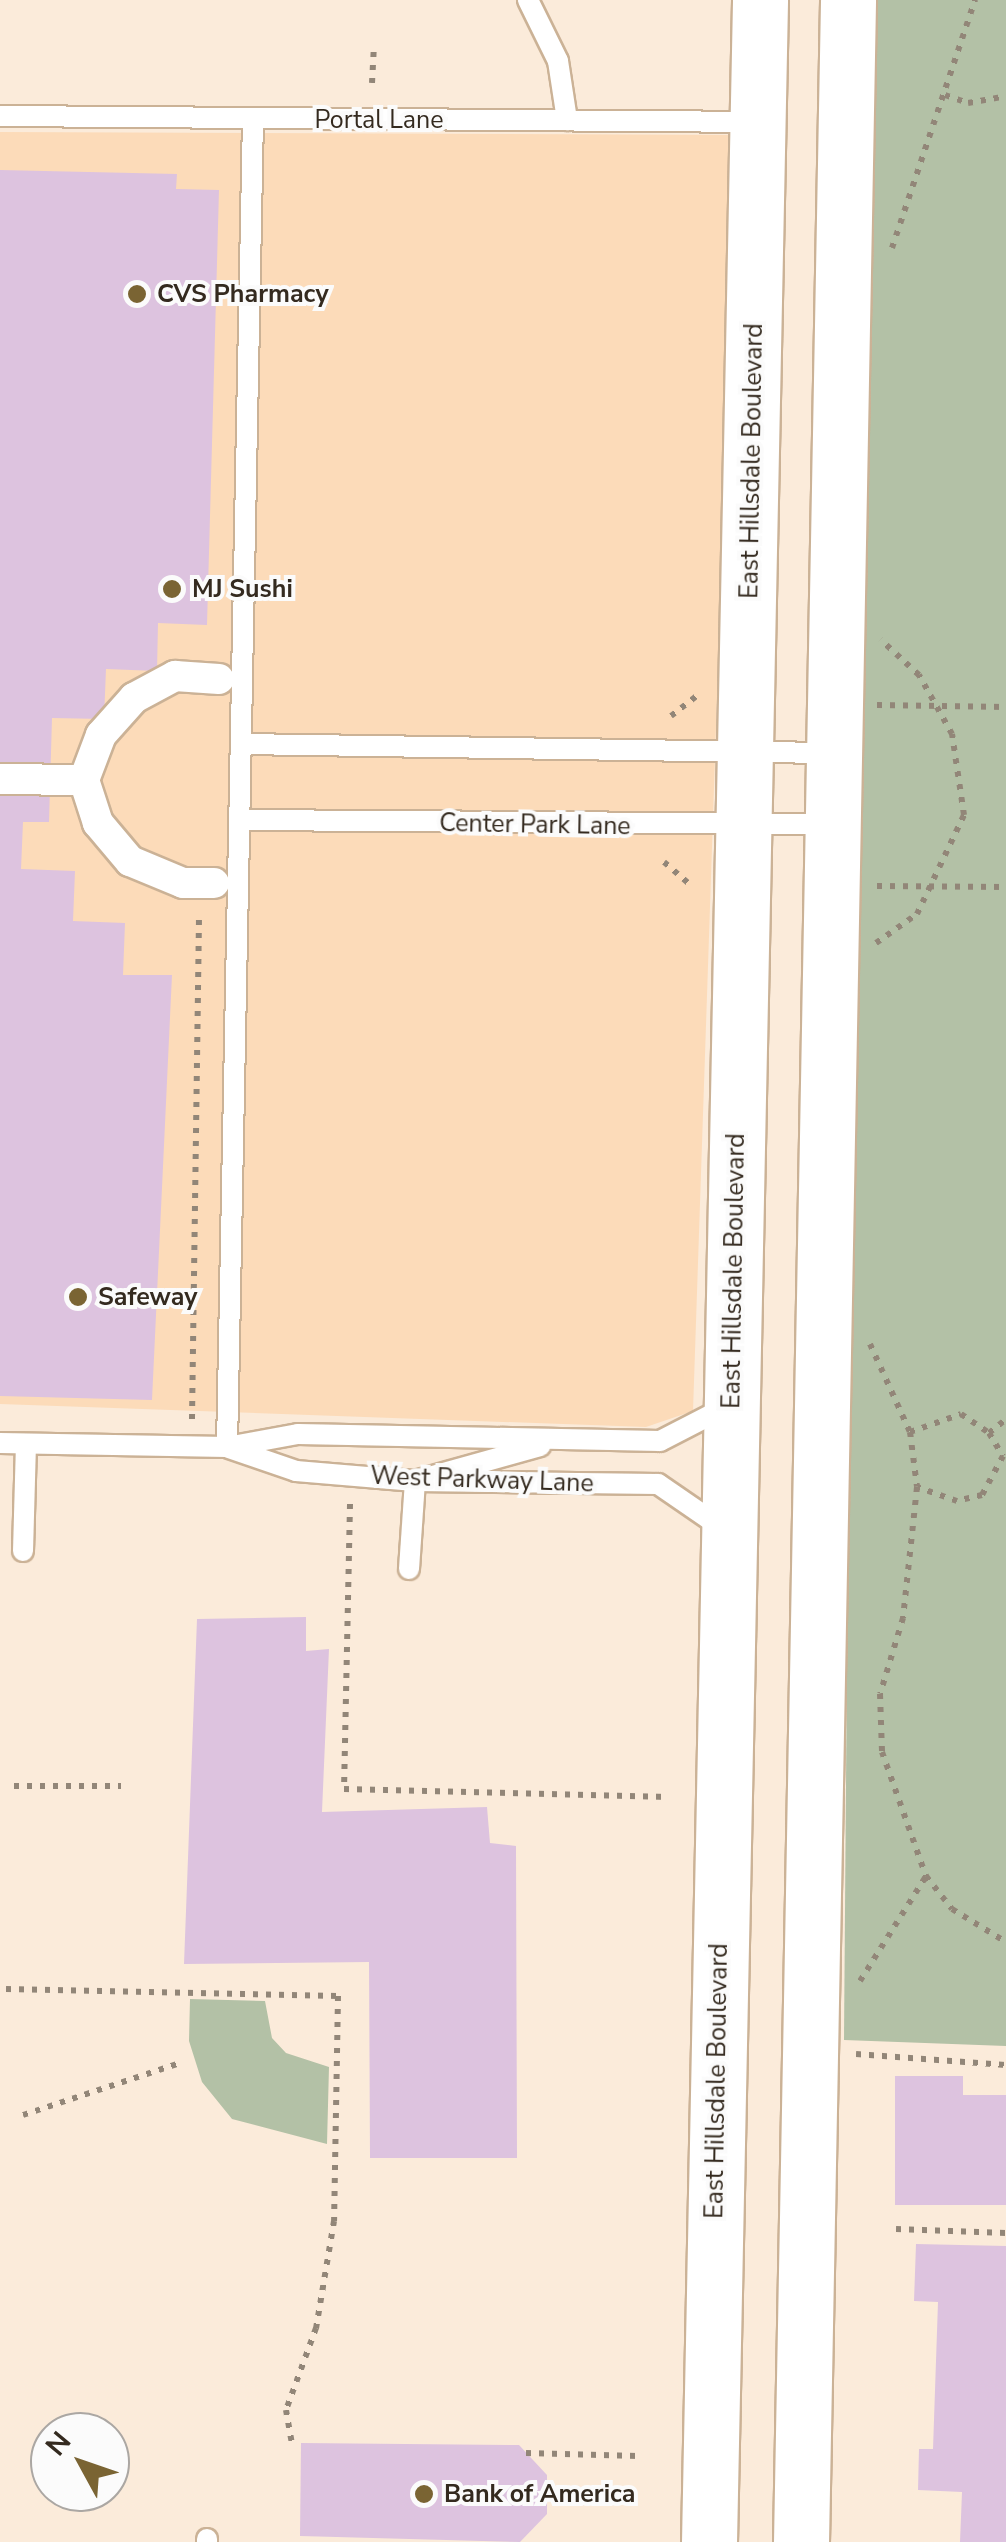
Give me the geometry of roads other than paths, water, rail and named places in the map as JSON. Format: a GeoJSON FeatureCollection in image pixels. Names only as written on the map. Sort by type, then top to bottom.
{"type":"FeatureCollection","features":[{"type":"Feature","properties":{"kind":"main road","name":"East Hillsdale Boulevard"},"geometry":{"type":"LineString","coordinates":[[709,2542],[726,1532],[760,0]]}},
{"type":"Feature","properties":{"kind":"main road"},"geometry":{"type":"LineString","coordinates":[[801,2542],[830,824],[853,738],[848,0]]}},
{"type":"Feature","properties":{"kind":"street"},"geometry":{"type":"LineString","coordinates":[[207,883],[130,861],[98,823],[84,780],[101,735],[134,698],[175,676],[219,679]]}},
{"type":"Feature","properties":{"kind":"street"},"geometry":{"type":"LineString","coordinates":[[0,779],[84,780]]}},
{"type":"Feature","properties":{"kind":"lane"},"geometry":{"type":"LineString","coordinates":[[528,0],[558,61],[568,120]]}},
{"type":"Feature","properties":{"kind":"lane","name":"Portal Lane"},"geometry":{"type":"LineString","coordinates":[[0,116],[758,122]]}},
{"type":"Feature","properties":{"kind":"lane"},"geometry":{"type":"LineString","coordinates":[[227,1447],[253,121]]}},
{"type":"Feature","properties":{"kind":"lane"},"geometry":{"type":"LineString","coordinates":[[240,744],[745,752],[853,738]]}},
{"type":"Feature","properties":{"kind":"lane","name":"Center Park Lane"},"geometry":{"type":"LineString","coordinates":[[239,820],[830,824]]}},
{"type":"Feature","properties":{"kind":"lane","name":"West Parkway Lane"},"geometry":{"type":"LineString","coordinates":[[0,1443],[227,1447],[298,1434],[660,1442],[730,1405]]}},
{"type":"Feature","properties":{"kind":"lane"},"geometry":{"type":"LineString","coordinates":[[409,1569],[415,1481],[563,1440]]}},
{"type":"Feature","properties":{"kind":"lane"},"geometry":{"type":"LineString","coordinates":[[24,1551],[26,1444]]}},
{"type":"Feature","properties":{"kind":"lane","name":"West Parkway Lane"},"geometry":{"type":"LineString","coordinates":[[227,1447],[296,1470],[415,1481],[658,1484],[726,1532]]}},
{"type":"Feature","properties":{"kind":"place","name":"CVS Pharmacy"},"geometry":{"type":"Point","coordinates":[137,294]}},
{"type":"Feature","properties":{"kind":"place","name":"MJ Sushi"},"geometry":{"type":"Point","coordinates":[172,589]}},
{"type":"Feature","properties":{"kind":"place","name":"Safeway"},"geometry":{"type":"Point","coordinates":[78,1297]}},
{"type":"Feature","properties":{"kind":"place","name":"Bank of America"},"geometry":{"type":"Point","coordinates":[424,2494]}}]}
